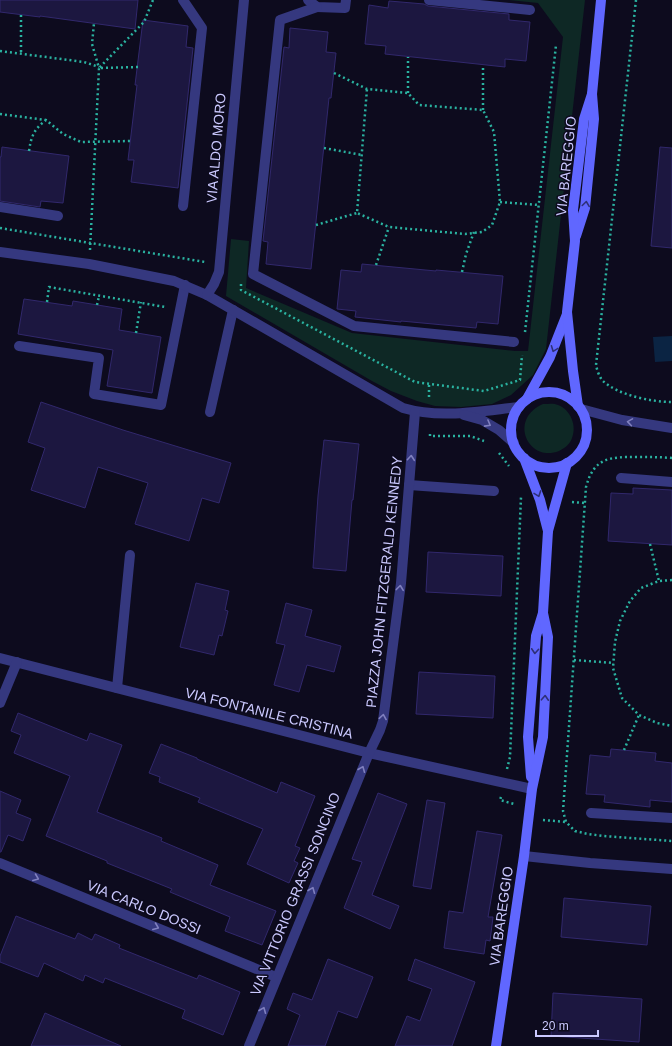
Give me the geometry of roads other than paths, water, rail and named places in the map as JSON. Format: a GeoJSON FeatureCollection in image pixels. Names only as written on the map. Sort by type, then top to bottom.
{"type":"FeatureCollection","features":[{"type":"Feature","properties":{"kind":"street"},"geometry":{"type":"LineString","coordinates":[[183,0],[202,28],[183,206]]}},
{"type":"Feature","properties":{"kind":"street","name":"VIA ALDO MORO"},"geometry":{"type":"LineString","coordinates":[[207,295],[219,272],[244,0]]}},
{"type":"Feature","properties":{"kind":"street"},"geometry":{"type":"LineString","coordinates":[[308,0],[317,7]]}},
{"type":"Feature","properties":{"kind":"street"},"geometry":{"type":"LineString","coordinates":[[346,0],[345,8],[317,7],[280,20],[253,274],[354,326],[519,340]]}},
{"type":"Feature","properties":{"kind":"street"},"geometry":{"type":"LineString","coordinates":[[429,0],[530,10]]}},
{"type":"Feature","properties":{"kind":"street","name":"VIA BAREGGIO"},"geometry":{"type":"LineString","coordinates":[[567,312],[550,357],[523,403],[514,415],[512,424],[514,443],[518,451],[530,463],[545,468],[560,466],[576,457],[582,449],[586,439],[587,428],[585,418],[579,407],[573,371],[567,312],[574,241],[573,210],[584,119],[592,94],[601,0]]}},
{"type":"Feature","properties":{"kind":"street"},"geometry":{"type":"LineString","coordinates":[[0,207],[58,216]]}},
{"type":"Feature","properties":{"kind":"street"},"geometry":{"type":"LineString","coordinates":[[0,252],[89,264],[174,281],[185,285],[207,295],[403,408],[414,412],[458,413],[523,403],[535,395],[545,392],[565,396],[574,401],[579,407],[622,420],[670,428]]}},
{"type":"Feature","properties":{"kind":"street"},"geometry":{"type":"LineString","coordinates":[[19,346],[99,358],[94,394],[161,405],[185,285]]}},
{"type":"Feature","properties":{"kind":"street"},"geometry":{"type":"LineString","coordinates":[[210,412],[232,310]]}},
{"type":"Feature","properties":{"kind":"street","name":"PIAZZA JOHN FITZGERALD KENNEDY"},"geometry":{"type":"LineString","coordinates":[[368,753],[383,721],[401,583],[414,412]]}},
{"type":"Feature","properties":{"kind":"street"},"geometry":{"type":"LineString","coordinates":[[458,413],[488,423],[514,443]]}},
{"type":"Feature","properties":{"kind":"street","name":"VIA BAREGGIO"},"geometry":{"type":"LineString","coordinates":[[524,458],[540,500],[548,532]]}},
{"type":"Feature","properties":{"kind":"street","name":"VIA BAREGGIO"},"geometry":{"type":"LineString","coordinates":[[532,789],[528,737],[536,636],[543,613],[548,532],[567,463]]}},
{"type":"Feature","properties":{"kind":"street"},"geometry":{"type":"LineString","coordinates":[[621,478],[672,482]]}},
{"type":"Feature","properties":{"kind":"street"},"geometry":{"type":"LineString","coordinates":[[409,485],[494,491]]}},
{"type":"Feature","properties":{"kind":"street"},"geometry":{"type":"LineString","coordinates":[[117,688],[130,555]]}},
{"type":"Feature","properties":{"kind":"street","name":"VIA BAREGGIO"},"geometry":{"type":"LineString","coordinates":[[496,1046],[524,856],[532,789],[543,737],[548,637],[543,613]]}},
{"type":"Feature","properties":{"kind":"street","name":"VIA FONTANILE CRISTINA"},"geometry":{"type":"LineString","coordinates":[[0,658],[368,753],[532,789]]}},
{"type":"Feature","properties":{"kind":"street"},"geometry":{"type":"LineString","coordinates":[[0,703],[17,662]]}},
{"type":"Feature","properties":{"kind":"street","name":"VIA VITTORIO GRASSI SONCINO"},"geometry":{"type":"LineString","coordinates":[[248,1046],[368,753]]}},
{"type":"Feature","properties":{"kind":"street"},"geometry":{"type":"LineString","coordinates":[[590,813],[672,818]]}},
{"type":"Feature","properties":{"kind":"street"},"geometry":{"type":"LineString","coordinates":[[524,856],[672,869]]}},
{"type":"Feature","properties":{"kind":"street","name":"VIA CARLO DOSSI"},"geometry":{"type":"LineString","coordinates":[[0,863],[276,977]]}},
{"type":"Feature","properties":{"kind":"water"},"geometry":{"type":"Polygon","coordinates":[[[672,336],[672,361],[655,362],[653,337],[672,336]]]}}]}
